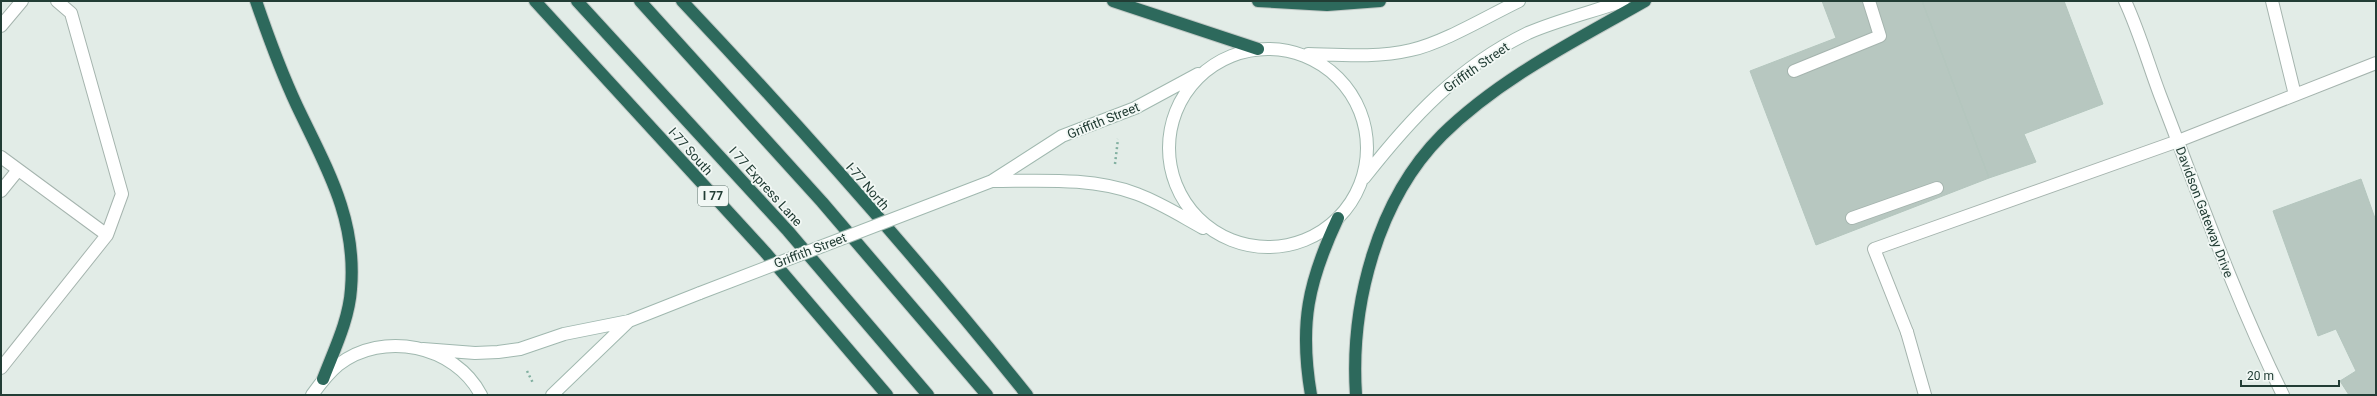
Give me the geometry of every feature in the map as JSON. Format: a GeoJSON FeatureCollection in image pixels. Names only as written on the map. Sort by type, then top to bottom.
{"type":"FeatureCollection","features":[{"type":"Feature","properties":{"kind":"highway"},"geometry":{"type":"LineString","coordinates":[[256,1],[280,68],[328,168],[346,216],[350,241],[351,289],[345,321],[323,379]]}},
{"type":"Feature","properties":{"kind":"highway","name":"I-77 South"},"geometry":{"type":"LineString","coordinates":[[535,1],[765,252],[887,395]]}},
{"type":"Feature","properties":{"kind":"highway","name":"I 77 Express Lane"},"geometry":{"type":"LineString","coordinates":[[577,1],[788,231],[928,395]]}},
{"type":"Feature","properties":{"kind":"highway"},"geometry":{"type":"LineString","coordinates":[[640,1],[812,190],[986,395]]}},
{"type":"Feature","properties":{"kind":"highway","name":"I-77 North"},"geometry":{"type":"LineString","coordinates":[[682,1],[866,204],[1027,395]]}},
{"type":"Feature","properties":{"kind":"highway"},"geometry":{"type":"LineString","coordinates":[[1113,1],[1258,49]]}},
{"type":"Feature","properties":{"kind":"highway"},"geometry":{"type":"LineString","coordinates":[[1258,1],[1327,5],[1380,1]]}},
{"type":"Feature","properties":{"kind":"highway"},"geometry":{"type":"LineString","coordinates":[[1356,395],[1357,337],[1361,301],[1371,262],[1390,212],[1419,163],[1441,136],[1505,84],[1542,60],[1646,1]]}},
{"type":"Feature","properties":{"kind":"highway"},"geometry":{"type":"LineString","coordinates":[[1312,395],[1305,343],[1310,293],[1322,251],[1338,218]]}},
{"type":"Feature","properties":{"kind":"main road"},"geometry":{"type":"LineString","coordinates":[[1,26],[22,1]]}},
{"type":"Feature","properties":{"kind":"main road"},"geometry":{"type":"LineString","coordinates":[[1,368],[107,235],[122,194],[71,13],[57,1]]}},
{"type":"Feature","properties":{"kind":"main road"},"geometry":{"type":"LineString","coordinates":[[1212,233],[1184,200],[1175,180],[1170,159],[1170,136],[1175,115],[1185,95],[1199,78],[1216,64],[1236,54],[1258,49],[1280,49],[1302,54],[1370,56],[1413,50],[1434,42],[1519,1]]}},
{"type":"Feature","properties":{"kind":"main road","name":"Griffith Street"},"geometry":{"type":"LineString","coordinates":[[992,181],[1068,182],[1111,187],[1161,204],[1212,233],[1257,246],[1279,246],[1301,241],[1314,235],[1338,218],[1352,200],[1362,180],[1402,129],[1430,100],[1494,51],[1530,33],[1623,1]]}},
{"type":"Feature","properties":{"kind":"main road"},"geometry":{"type":"LineString","coordinates":[[1794,71],[1880,36],[1869,1]]}},
{"type":"Feature","properties":{"kind":"main road","name":"Davidson Gateway Drive"},"geometry":{"type":"LineString","coordinates":[[2125,1],[2136,24],[2151,73],[2238,296],[2283,395]]}},
{"type":"Feature","properties":{"kind":"main road","name":"Davidson Gateway Drive"},"geometry":{"type":"LineString","coordinates":[[2135,1],[2136,24]]}},
{"type":"Feature","properties":{"kind":"main road"},"geometry":{"type":"LineString","coordinates":[[2272,1],[2295,95]]}},
{"type":"Feature","properties":{"kind":"main road"},"geometry":{"type":"LineString","coordinates":[[1302,54],[1322,64],[1339,78],[1353,95],[1362,115],[1367,137],[1367,159],[1362,180]]}},
{"type":"Feature","properties":{"kind":"main road"},"geometry":{"type":"LineString","coordinates":[[1925,395],[1907,332],[1874,249],[2178,141],[2376,63]]}},
{"type":"Feature","properties":{"kind":"main road","name":"Griffith Street"},"geometry":{"type":"LineString","coordinates":[[423,349],[498,352],[533,345],[564,334],[629,320],[992,181],[1062,136],[1135,108],[1216,64]]}},
{"type":"Feature","properties":{"kind":"main road"},"geometry":{"type":"LineString","coordinates":[[1,157],[107,235]]}},
{"type":"Feature","properties":{"kind":"main road"},"geometry":{"type":"LineString","coordinates":[[1,191],[18,170]]}},
{"type":"Feature","properties":{"kind":"main road"},"geometry":{"type":"LineString","coordinates":[[1852,218],[1937,188]]}},
{"type":"Feature","properties":{"kind":"main road","name":"Griffith Street"},"geometry":{"type":"LineString","coordinates":[[552,395],[629,320]]}},
{"type":"Feature","properties":{"kind":"main road"},"geometry":{"type":"LineString","coordinates":[[312,395],[323,379],[339,364],[359,354],[380,347],[402,346],[423,349],[444,358],[462,370],[477,386],[481,395]]}},
{"type":"Feature","properties":{"kind":"path"},"geometry":{"type":"LineString","coordinates":[[1115,168],[1119,142],[1117,136]]}},
{"type":"Feature","properties":{"kind":"path"},"geometry":{"type":"LineString","coordinates":[[524,367],[534,384]]}},
{"type":"Feature","properties":{"kind":"building"},"geometry":{"type":"Polygon","coordinates":[[[1822,1],[1922,1],[1989,178],[1816,245],[1750,71],[1836,38],[1822,1]]]}},
{"type":"Feature","properties":{"kind":"building"},"geometry":{"type":"Polygon","coordinates":[[[1922,1],[2064,1],[2103,104],[2024,134],[2036,162],[1989,178],[1922,1]]]}},
{"type":"Feature","properties":{"kind":"building"},"geometry":{"type":"Polygon","coordinates":[[[2361,179],[2376,221],[2376,395],[2349,395],[2340,381],[2356,371],[2336,329],[2318,336],[2273,211],[2361,179]]]}}]}
